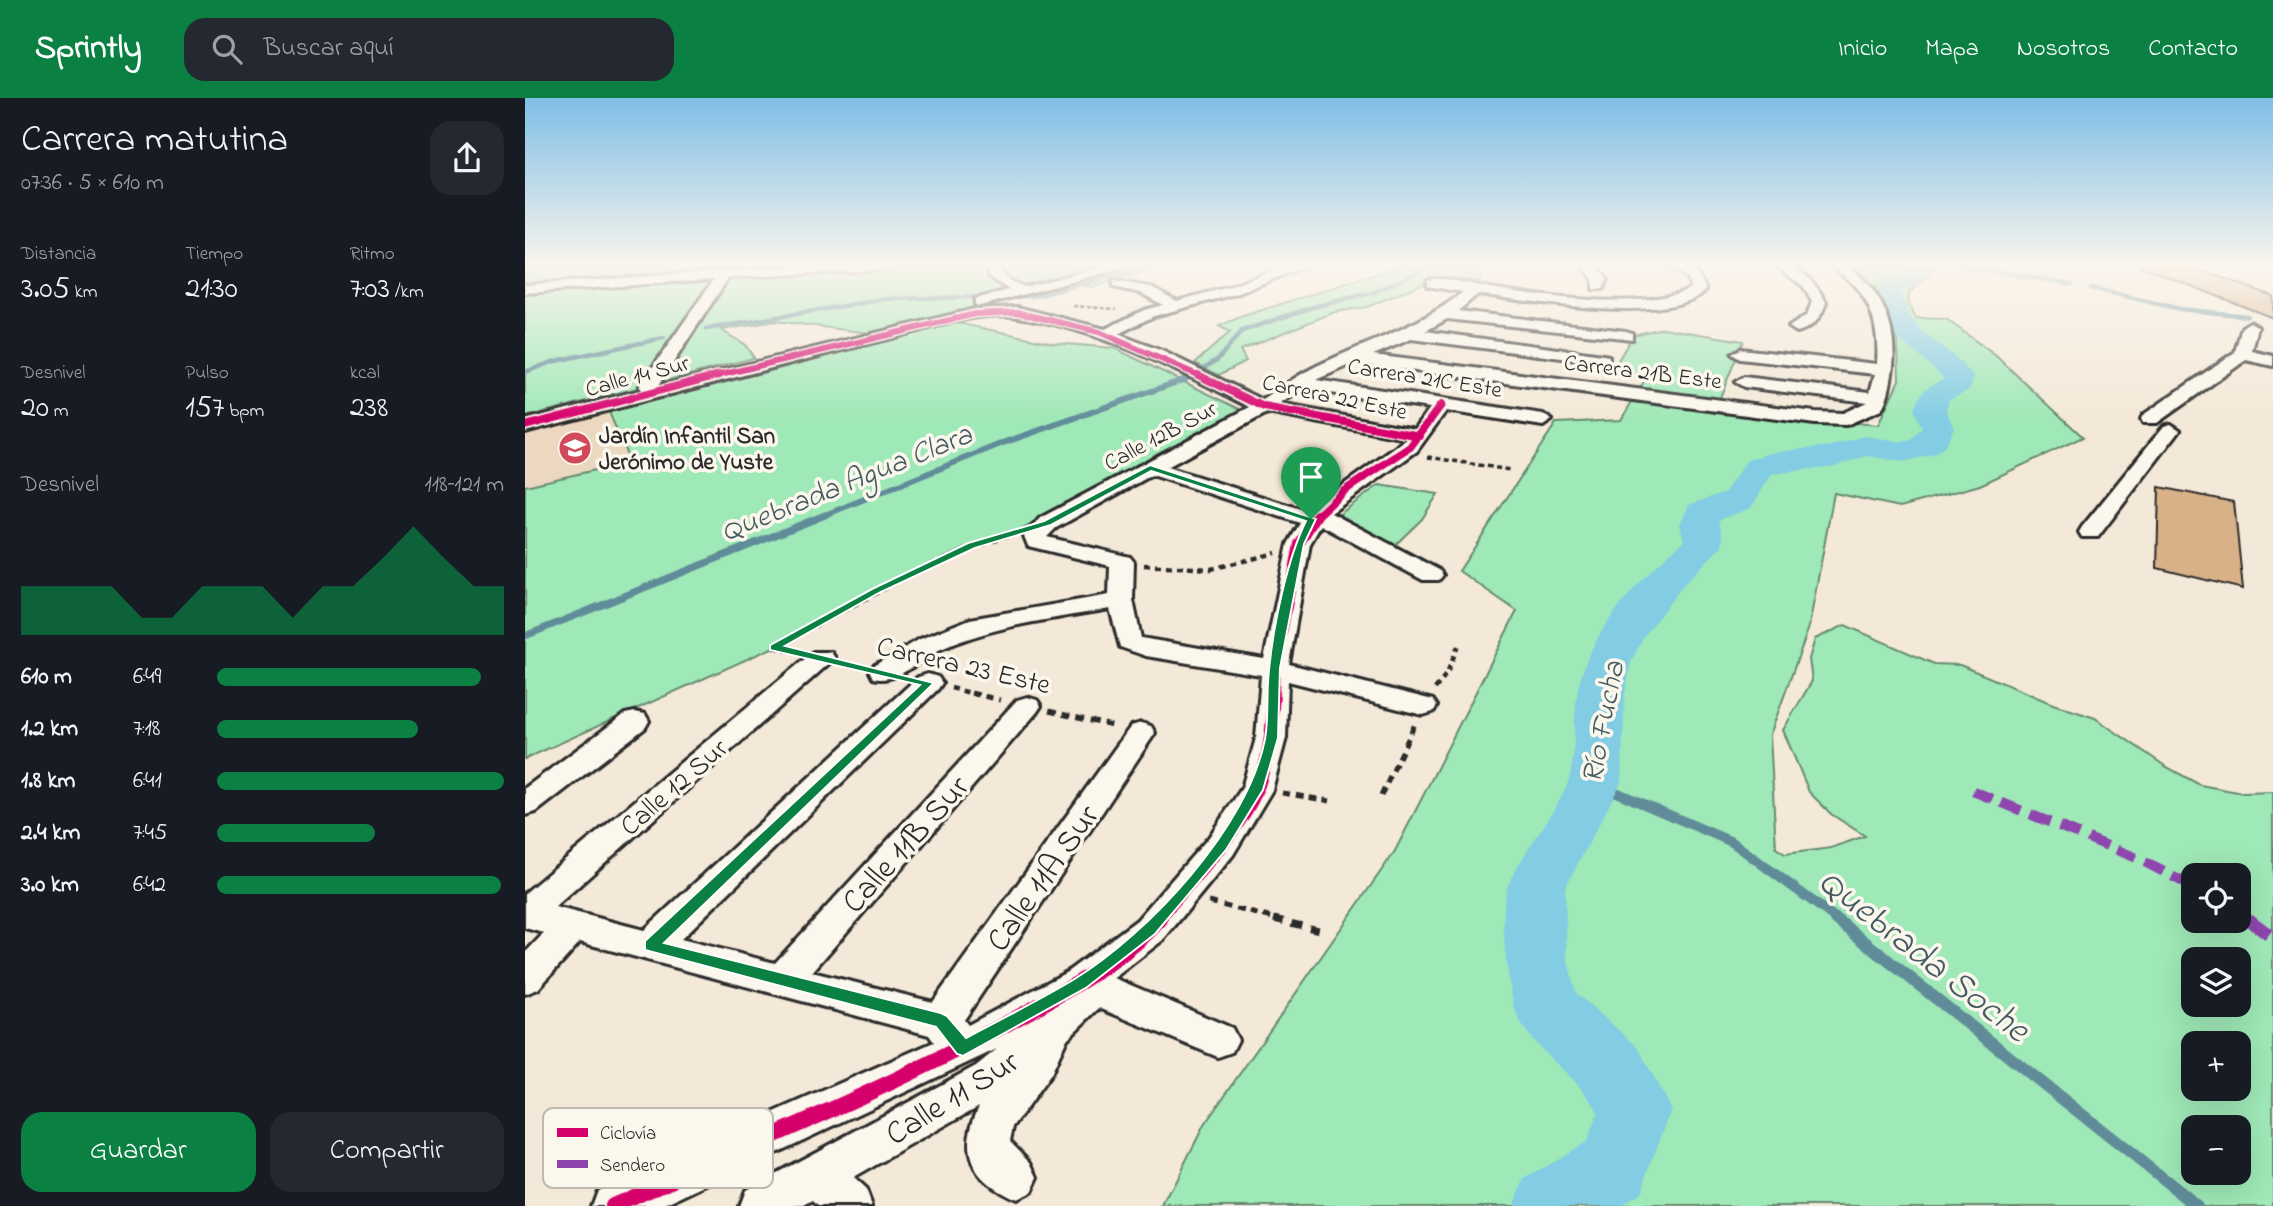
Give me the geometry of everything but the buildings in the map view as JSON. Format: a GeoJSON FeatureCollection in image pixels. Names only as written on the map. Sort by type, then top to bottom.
{"type":"FeatureCollection","features":[{"type":"Feature","properties":{"kind":"street"},"geometry":{"type":"LineString","coordinates":[[648,387],[695,317]]}},
{"type":"Feature","properties":{"kind":"street"},"geometry":{"type":"LineString","coordinates":[[915,322],[928,317]]}},
{"type":"Feature","properties":{"kind":"street","name":"Calle 14 Sur"},"geometry":{"type":"LineString","coordinates":[[525,426],[769,362],[963,317]]}},
{"type":"Feature","properties":{"kind":"street","name":"Carrera 22 Este"},"geometry":{"type":"LineString","coordinates":[[1031,317],[1106,334],[1264,407],[1411,445]]}},
{"type":"Feature","properties":{"kind":"street"},"geometry":{"type":"LineString","coordinates":[[1106,334],[1145,317]]}},
{"type":"Feature","properties":{"kind":"street","name":"Calle 12B Sur"},"geometry":{"type":"LineString","coordinates":[[1042,532],[1150,468],[1264,407],[1300,383],[1350,357],[1409,334],[1439,317]]}},
{"type":"Feature","properties":{"kind":"street"},"geometry":{"type":"LineString","coordinates":[[1466,317],[1626,336]]}},
{"type":"Feature","properties":{"kind":"street"},"geometry":{"type":"LineString","coordinates":[[1797,327],[1814,317]]}},
{"type":"Feature","properties":{"kind":"street"},"geometry":{"type":"LineString","coordinates":[[1744,382],[1878,398],[1888,342],[1882,317]]}},
{"type":"Feature","properties":{"kind":"street"},"geometry":{"type":"LineString","coordinates":[[2150,419],[2243,354],[2250,327]]}},
{"type":"Feature","properties":{"kind":"street"},"geometry":{"type":"LineString","coordinates":[[1409,334],[1603,360]]}},
{"type":"Feature","properties":{"kind":"street"},"geometry":{"type":"LineString","coordinates":[[1740,354],[1883,370]]}},
{"type":"Feature","properties":{"kind":"street"},"geometry":{"type":"LineString","coordinates":[[2243,354],[2273,361]]}},
{"type":"Feature","properties":{"kind":"street","name":"Carrera 21B Este"},"geometry":{"type":"LineString","coordinates":[[1350,357],[1815,418],[1846,419],[1869,410],[1875,406],[1878,398]]}},
{"type":"Feature","properties":{"kind":"street"},"geometry":{"type":"LineString","coordinates":[[1481,411],[1493,393],[1517,379]]}},
{"type":"Feature","properties":{"kind":"street","name":"Carrera 21C Este"},"geometry":{"type":"LineString","coordinates":[[1300,383],[1543,421]]}},
{"type":"Feature","properties":{"kind":"street"},"geometry":{"type":"LineString","coordinates":[[1309,526],[1332,499],[1411,445],[1441,405]]}},
{"type":"Feature","properties":{"kind":"street"},"geometry":{"type":"LineString","coordinates":[[2091,532],[2171,430]]}},
{"type":"Feature","properties":{"kind":"street"},"geometry":{"type":"LineString","coordinates":[[1150,468],[1309,526],[1431,575]]}},
{"type":"Feature","properties":{"kind":"street","name":"Calle 11 Sur"},"geometry":{"type":"LineString","coordinates":[[773,1125],[952,1035],[1080,984],[1150,930],[1221,846],[1257,790],[1271,738],[1275,668],[1309,526]]}},
{"type":"Feature","properties":{"kind":"street"},"geometry":{"type":"LineString","coordinates":[[1042,532],[1122,562],[1121,600],[1124,630],[1129,642],[1146,648],[1275,668],[1423,706]]}},
{"type":"Feature","properties":{"kind":"street"},"geometry":{"type":"LineString","coordinates":[[883,673],[929,645],[979,624],[1121,600]]}},
{"type":"Feature","properties":{"kind":"street","name":"Calle 12 Sur"},"geometry":{"type":"LineString","coordinates":[[525,914],[822,658]]}},
{"type":"Feature","properties":{"kind":"street"},"geometry":{"type":"LineString","coordinates":[[651,946],[928,683]]}},
{"type":"Feature","properties":{"kind":"street","name":"Calle 11B Sur"},"geometry":{"type":"LineString","coordinates":[[782,980],[1027,706]]}},
{"type":"Feature","properties":{"kind":"street"},"geometry":{"type":"LineString","coordinates":[[525,804],[635,721]]}},
{"type":"Feature","properties":{"kind":"street","name":"Calle 11A Sur"},"geometry":{"type":"LineString","coordinates":[[952,1035],[1141,733]]}},
{"type":"Feature","properties":{"kind":"street"},"geometry":{"type":"LineString","coordinates":[[525,914],[782,980],[952,1035]]}},
{"type":"Feature","properties":{"kind":"street"},"geometry":{"type":"LineString","coordinates":[[525,978],[573,926]]}},
{"type":"Feature","properties":{"kind":"street","name":"Calle 11 Sur"},"geometry":{"type":"LineString","coordinates":[[761,1206],[990,1079],[1053,1028],[1094,989],[1118,957]]}},
{"type":"Feature","properties":{"kind":"street"},"geometry":{"type":"LineString","coordinates":[[1094,989],[1218,1041]]}},
{"type":"Feature","properties":{"kind":"street"},"geometry":{"type":"LineString","coordinates":[[1016,1177],[988,1150],[988,1135],[996,1112],[1035,1064],[1053,1028]]}},
{"type":"Feature","properties":{"kind":"street"},"geometry":{"type":"LineString","coordinates":[[816,1174],[850,1206]]}},
{"type":"Feature","properties":{"kind":"street","name":"Calle 11 Sur"},"geometry":{"type":"LineString","coordinates":[[613,1206],[649,1188]]}},
{"type":"Feature","properties":{"kind":"path"},"geometry":{"type":"LineString","coordinates":[[1411,445],[1510,470]]}},
{"type":"Feature","properties":{"kind":"path"},"geometry":{"type":"LineString","coordinates":[[1122,562],[1187,572],[1208,572],[1245,564],[1309,526]]}},
{"type":"Feature","properties":{"kind":"path"},"geometry":{"type":"LineString","coordinates":[[822,658],[774,647],[876,591],[971,545],[1042,532]]}},
{"type":"Feature","properties":{"kind":"path"},"geometry":{"type":"LineString","coordinates":[[1257,790],[1330,801]]}},
{"type":"Feature","properties":{"kind":"path"},"geometry":{"type":"LineString","coordinates":[[1181,894],[1323,931]]}},
{"type":"Feature","properties":{"kind":"shaded area","name":"Jardín Infantil San Jerónimo de Yuste"},"geometry":{"type":"Polygon","coordinates":[[[609,412],[631,462],[525,486],[525,434],[609,412]]]}},
{"type":"Feature","properties":{"kind":"green space"},"geometry":{"type":"Polygon","coordinates":[[[525,317],[936,317],[869,333],[775,321],[721,330],[745,345],[754,358],[525,417],[525,317]]]}},
{"type":"Feature","properties":{"kind":"green space"},"geometry":{"type":"Polygon","coordinates":[[[1241,317],[1323,317],[1240,350],[1246,361],[1219,375],[1195,363],[1230,332],[1219,326],[1241,317]]]}},
{"type":"Feature","properties":{"kind":"green space"},"geometry":{"type":"Polygon","coordinates":[[[1888,317],[1946,319],[1996,356],[2083,437],[1980,485],[1900,507],[1834,493],[1809,627],[1770,735],[1776,848],[1785,854],[1831,848],[1865,836],[1831,814],[1809,792],[1783,730],[1812,681],[1809,659],[1815,639],[1845,625],[1934,664],[1960,665],[2053,704],[2095,718],[2165,766],[2200,785],[2243,793],[2273,792],[2273,1206],[1163,1206],[1204,1125],[1395,851],[1517,611],[1459,571],[1556,423],[1621,420],[1646,378],[1610,374],[1633,335],[1663,328],[1743,341],[1715,410],[1878,425],[1899,380],[1898,342],[1888,317]]]}},
{"type":"Feature","properties":{"kind":"green space"},"geometry":{"type":"Polygon","coordinates":[[[957,323],[1054,343],[1114,348],[1242,410],[1021,530],[971,546],[875,591],[774,647],[525,759],[525,486],[630,462],[609,412],[957,323]]]}},
{"type":"Feature","properties":{"kind":"green space"},"geometry":{"type":"Polygon","coordinates":[[[1379,485],[1438,494],[1422,519],[1394,546],[1337,516],[1379,485]]]}},
{"type":"Feature","properties":{"kind":"waterway"},"geometry":{"type":"LineString","coordinates":[[706,329],[779,317]]}},
{"type":"Feature","properties":{"kind":"waterway","name":"Quebrada Agua Clara"},"geometry":{"type":"LineString","coordinates":[[1204,368],[1217,360],[1242,331],[1284,317]]}},
{"type":"Feature","properties":{"kind":"waterway","name":"Río Fucha"},"geometry":{"type":"LineString","coordinates":[[1552,1206],[1614,1167],[1635,1110],[1613,1070],[1547,1008],[1536,957],[1536,888],[1595,783],[1601,694],[1608,662],[1623,634],[1669,575],[1702,546],[1704,538],[1699,524],[1702,513],[1738,500],[1759,467],[1775,462],[1835,456],[1865,446],[1903,452],[1923,447],[1932,440],[1938,428],[1930,410],[1935,394],[1958,384],[1959,378],[1905,331],[1895,317]]}},
{"type":"Feature","properties":{"kind":"waterway"},"geometry":{"type":"LineString","coordinates":[[525,372],[555,361],[664,338]]}},
{"type":"Feature","properties":{"kind":"waterway","name":"Quebrada Agua Clara"},"geometry":{"type":"LineString","coordinates":[[820,517],[1003,443],[1186,379]]}},
{"type":"Feature","properties":{"kind":"waterway","name":"Quebrada Agua Clara"},"geometry":{"type":"LineString","coordinates":[[525,636],[825,515]]}},
{"type":"Feature","properties":{"kind":"waterway","name":"Quebrada Soche"},"geometry":{"type":"LineString","coordinates":[[1595,783],[1732,842],[1838,920]]}},
{"type":"Feature","properties":{"kind":"waterway","name":"Quebrada Soche"},"geometry":{"type":"LineString","coordinates":[[1836,919],[2197,1206]]}},
{"type":"Feature","properties":{"kind":"marked path"},"geometry":{"type":"LineString","coordinates":[[1973,791],[2137,858],[2181,881]]}},
{"type":"Feature","properties":{"kind":"marked path"},"geometry":{"type":"LineString","coordinates":[[2251,921],[2273,938]]}},
{"type":"Feature","properties":{"kind":"cycle path"},"geometry":{"type":"LineString","coordinates":[[525,426],[733,371],[964,317]]}},
{"type":"Feature","properties":{"kind":"cycle path"},"geometry":{"type":"LineString","coordinates":[[1036,317],[1099,332],[1156,354],[1264,407],[1420,436]]}},
{"type":"Feature","properties":{"kind":"cycle path"},"geometry":{"type":"LineString","coordinates":[[773,1134],[963,1048],[1080,983],[1150,930],[1221,846],[1257,790],[1271,738],[1275,669],[1299,544],[1308,527],[1331,501],[1410,447],[1441,405]]}},
{"type":"Feature","properties":{"kind":"cycle path"},"geometry":{"type":"LineString","coordinates":[[613,1206],[653,1188]]}},
{"type":"Feature","properties":{"kind":"place","name":"Jardín Infantil San Jerónimo de Yuste"},"geometry":{"type":"Point","coordinates":[575,448]}},
{"type":"Feature","properties":{"kind":"route"},"geometry":{"type":"LineString","coordinates":[[1150,468],[1311,519],[1299,544],[1275,668],[1271,738],[1257,790],[1221,846],[1150,930],[1080,984],[963,1048],[941,1021],[651,946],[928,683],[774,647],[876,591],[971,545],[1048,523],[1150,468]]}}]}
